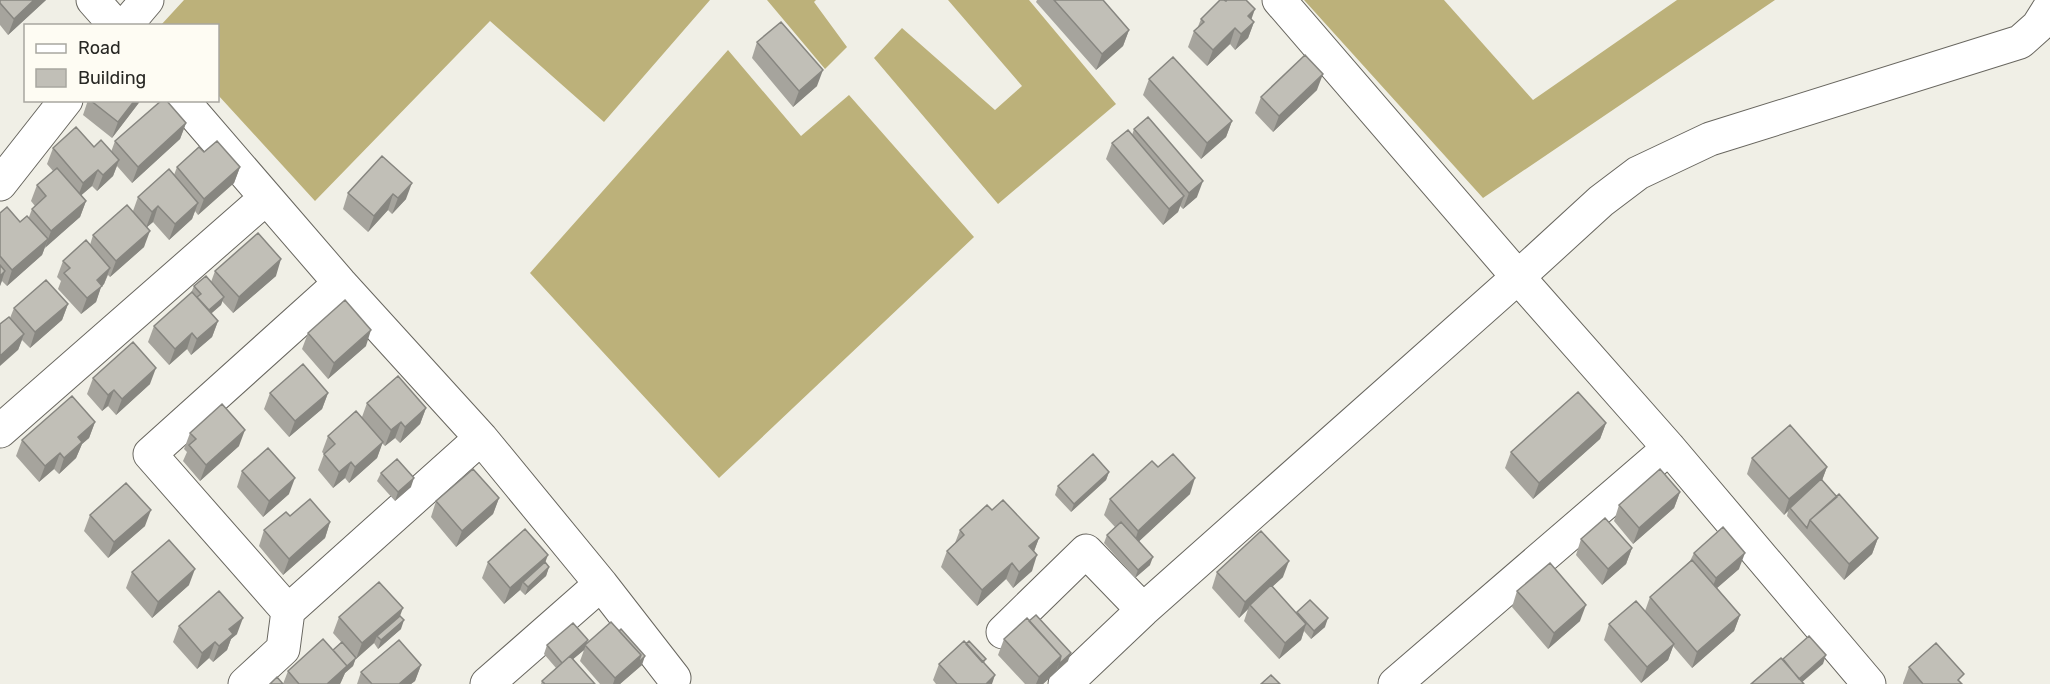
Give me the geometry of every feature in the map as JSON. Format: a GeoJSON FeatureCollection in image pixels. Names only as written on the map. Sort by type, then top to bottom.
{"type":"FeatureCollection","features":[{"type":"Feature","properties":{"kind":"street"},"geometry":{"type":"LineString","coordinates":[[93,0],[114,24]]}},
{"type":"Feature","properties":{"kind":"street"},"geometry":{"type":"LineString","coordinates":[[127,24],[147,0]]}},
{"type":"Feature","properties":{"kind":"street"},"geometry":{"type":"LineString","coordinates":[[1279,0],[1669,448],[1869,684]]}},
{"type":"Feature","properties":{"kind":"street"},"geometry":{"type":"LineString","coordinates":[[1065,684],[1143,610],[1601,201],[1638,173],[1710,139],[2020,42],[2038,26],[2050,7]]}},
{"type":"Feature","properties":{"kind":"street"},"geometry":{"type":"LineString","coordinates":[[0,184],[64,102]]}},
{"type":"Feature","properties":{"kind":"street"},"geometry":{"type":"LineString","coordinates":[[184,102],[339,283],[481,438],[602,584],[674,678]]}},
{"type":"Feature","properties":{"kind":"street"},"geometry":{"type":"LineString","coordinates":[[0,431],[266,198]]}},
{"type":"Feature","properties":{"kind":"street"},"geometry":{"type":"LineString","coordinates":[[288,611],[150,454],[339,283]]}},
{"type":"Feature","properties":{"kind":"street"},"geometry":{"type":"LineString","coordinates":[[245,684],[283,649],[288,611],[481,438]]}},
{"type":"Feature","properties":{"kind":"street"},"geometry":{"type":"LineString","coordinates":[[1395,684],[1669,448]]}},
{"type":"Feature","properties":{"kind":"street"},"geometry":{"type":"LineString","coordinates":[[1003,632],[1086,551],[1143,610]]}},
{"type":"Feature","properties":{"kind":"street"},"geometry":{"type":"LineString","coordinates":[[487,684],[602,584]]}},
{"type":"Feature","properties":{"kind":"shaded area"},"geometry":{"type":"Polygon","coordinates":[[[184,0],[710,0],[604,122],[490,21],[315,201],[219,96],[219,24],[162,24],[184,0]]]}},
{"type":"Feature","properties":{"kind":"shaded area"},"geometry":{"type":"Polygon","coordinates":[[[767,0],[816,0],[814,2],[847,47],[825,69],[767,0]]]}},
{"type":"Feature","properties":{"kind":"shaded area"},"geometry":{"type":"Polygon","coordinates":[[[948,0],[1029,0],[1116,104],[998,204],[874,58],[902,28],[995,110],[1022,86],[948,0]]]}},
{"type":"Feature","properties":{"kind":"shaded area"},"geometry":{"type":"Polygon","coordinates":[[[1304,0],[1444,0],[1533,100],[1677,0],[1775,0],[1483,198],[1304,0]]]}},
{"type":"Feature","properties":{"kind":"shaded area"},"geometry":{"type":"Polygon","coordinates":[[[728,50],[801,136],[849,95],[974,237],[719,478],[530,273],[728,50]]]}},
{"type":"Feature","properties":{"kind":"building"},"geometry":{"type":"Polygon","coordinates":[[[0,0],[34,0],[14,19],[0,0]]]}},
{"type":"Feature","properties":{"kind":"building"},"geometry":{"type":"Polygon","coordinates":[[[1054,0],[1103,0],[1129,30],[1102,54],[1054,0]]]}},
{"type":"Feature","properties":{"kind":"building"},"geometry":{"type":"Polygon","coordinates":[[[1220,0],[1246,0],[1255,9],[1248,16],[1254,22],[1241,34],[1235,28],[1213,50],[1194,31],[1204,22],[1201,19],[1220,0]]]}},
{"type":"Feature","properties":{"kind":"building"},"geometry":{"type":"Polygon","coordinates":[[[781,22],[823,70],[799,91],[757,42],[781,22]]]}},
{"type":"Feature","properties":{"kind":"building"},"geometry":{"type":"Polygon","coordinates":[[[1305,55],[1323,74],[1279,116],[1261,97],[1305,55]]]}},
{"type":"Feature","properties":{"kind":"building"},"geometry":{"type":"Polygon","coordinates":[[[1173,57],[1232,121],[1207,143],[1149,79],[1173,57]]]}},
{"type":"Feature","properties":{"kind":"building"},"geometry":{"type":"Polygon","coordinates":[[[93,102],[133,102],[118,122],[93,102]]]}},
{"type":"Feature","properties":{"kind":"building"},"geometry":{"type":"Polygon","coordinates":[[[160,102],[168,102],[186,123],[138,167],[115,141],[160,102]]]}},
{"type":"Feature","properties":{"kind":"building"},"geometry":{"type":"Polygon","coordinates":[[[1148,117],[1203,181],[1189,193],[1134,129],[1148,117]]]}},
{"type":"Feature","properties":{"kind":"building"},"geometry":{"type":"Polygon","coordinates":[[[76,127],[94,147],[101,140],[119,160],[103,175],[98,170],[83,183],[53,148],[76,127]]]}},
{"type":"Feature","properties":{"kind":"building"},"geometry":{"type":"Polygon","coordinates":[[[1128,130],[1184,196],[1169,209],[1112,143],[1128,130]]]}},
{"type":"Feature","properties":{"kind":"building"},"geometry":{"type":"Polygon","coordinates":[[[217,141],[240,167],[204,199],[177,167],[199,147],[204,152],[217,141]]]}},
{"type":"Feature","properties":{"kind":"building"},"geometry":{"type":"Polygon","coordinates":[[[382,156],[412,183],[398,198],[393,194],[374,216],[348,193],[382,156]]]}},
{"type":"Feature","properties":{"kind":"building"},"geometry":{"type":"Polygon","coordinates":[[[57,168],[86,201],[51,231],[32,209],[46,196],[37,185],[57,168]]]}},
{"type":"Feature","properties":{"kind":"building"},"geometry":{"type":"Polygon","coordinates":[[[169,169],[198,203],[175,224],[158,206],[152,212],[138,197],[169,169]]]}},
{"type":"Feature","properties":{"kind":"building"},"geometry":{"type":"Polygon","coordinates":[[[127,205],[150,231],[116,261],[93,235],[127,205]]]}},
{"type":"Feature","properties":{"kind":"building"},"geometry":{"type":"Polygon","coordinates":[[[7,207],[20,222],[27,216],[48,239],[12,270],[0,256],[0,213],[7,207]]]}},
{"type":"Feature","properties":{"kind":"building"},"geometry":{"type":"Polygon","coordinates":[[[258,233],[281,259],[239,297],[215,271],[258,233]]]}},
{"type":"Feature","properties":{"kind":"building"},"geometry":{"type":"Polygon","coordinates":[[[86,240],[110,268],[97,280],[102,286],[87,298],[64,273],[70,268],[63,261],[86,240]]]}},
{"type":"Feature","properties":{"kind":"building"},"geometry":{"type":"Polygon","coordinates":[[[0,265],[5,271],[0,276],[0,265]]]}},
{"type":"Feature","properties":{"kind":"building"},"geometry":{"type":"Polygon","coordinates":[[[206,276],[224,297],[209,310],[197,297],[201,294],[194,286],[206,276]]]}},
{"type":"Feature","properties":{"kind":"building"},"geometry":{"type":"Polygon","coordinates":[[[46,280],[68,304],[35,332],[14,308],[46,280]]]}},
{"type":"Feature","properties":{"kind":"building"},"geometry":{"type":"Polygon","coordinates":[[[192,292],[218,321],[197,339],[192,333],[175,349],[154,326],[192,292]]]}},
{"type":"Feature","properties":{"kind":"building"},"geometry":{"type":"Polygon","coordinates":[[[345,300],[371,330],[334,363],[308,333],[345,300]]]}},
{"type":"Feature","properties":{"kind":"building"},"geometry":{"type":"Polygon","coordinates":[[[9,317],[24,334],[0,356],[0,324],[9,317]]]}},
{"type":"Feature","properties":{"kind":"building"},"geometry":{"type":"Polygon","coordinates":[[[133,342],[156,368],[122,399],[114,390],[108,395],[93,378],[133,342]]]}},
{"type":"Feature","properties":{"kind":"building"},"geometry":{"type":"Polygon","coordinates":[[[303,364],[328,393],[295,421],[270,393],[303,364]]]}},
{"type":"Feature","properties":{"kind":"building"},"geometry":{"type":"Polygon","coordinates":[[[398,376],[426,408],[405,427],[401,422],[391,430],[367,403],[398,376]]]}},
{"type":"Feature","properties":{"kind":"building"},"geometry":{"type":"Polygon","coordinates":[[[1578,392],[1606,423],[1539,483],[1511,452],[1578,392]]]}},
{"type":"Feature","properties":{"kind":"building"},"geometry":{"type":"Polygon","coordinates":[[[72,396],[95,422],[78,437],[82,442],[64,458],[60,453],[45,466],[22,440],[72,396]]]}},
{"type":"Feature","properties":{"kind":"building"},"geometry":{"type":"Polygon","coordinates":[[[222,404],[245,430],[206,465],[189,445],[196,439],[190,433],[222,404]]]}},
{"type":"Feature","properties":{"kind":"building"},"geometry":{"type":"Polygon","coordinates":[[[356,411],[383,442],[355,467],[351,462],[339,472],[324,454],[335,444],[328,436],[356,411]]]}},
{"type":"Feature","properties":{"kind":"building"},"geometry":{"type":"Polygon","coordinates":[[[1790,425],[1827,467],[1789,499],[1752,458],[1790,425]]]}},
{"type":"Feature","properties":{"kind":"building"},"geometry":{"type":"Polygon","coordinates":[[[268,448],[295,478],[269,501],[242,471],[268,448]]]}},
{"type":"Feature","properties":{"kind":"building"},"geometry":{"type":"Polygon","coordinates":[[[1093,454],[1109,472],[1074,504],[1058,486],[1093,454]]]}},
{"type":"Feature","properties":{"kind":"building"},"geometry":{"type":"Polygon","coordinates":[[[1173,454],[1195,478],[1138,531],[1110,499],[1152,461],[1158,467],[1173,454]]]}},
{"type":"Feature","properties":{"kind":"building"},"geometry":{"type":"Polygon","coordinates":[[[397,459],[414,478],[398,492],[381,473],[397,459]]]}},
{"type":"Feature","properties":{"kind":"building"},"geometry":{"type":"Polygon","coordinates":[[[473,469],[499,498],[462,531],[436,501],[473,469]]]}},
{"type":"Feature","properties":{"kind":"building"},"geometry":{"type":"Polygon","coordinates":[[[1660,469],[1680,492],[1639,528],[1619,505],[1660,469]]]}},
{"type":"Feature","properties":{"kind":"building"},"geometry":{"type":"Polygon","coordinates":[[[1821,479],[1837,497],[1810,520],[1807,528],[1790,508],[1821,479]]]}},
{"type":"Feature","properties":{"kind":"building"},"geometry":{"type":"Polygon","coordinates":[[[126,483],[151,510],[114,542],[90,515],[126,483]]]}},
{"type":"Feature","properties":{"kind":"building"},"geometry":{"type":"Polygon","coordinates":[[[1839,494],[1878,538],[1849,564],[1810,520],[1839,494]]]}},
{"type":"Feature","properties":{"kind":"building"},"geometry":{"type":"Polygon","coordinates":[[[310,499],[330,522],[289,559],[264,530],[286,512],[290,516],[310,499]]]}},
{"type":"Feature","properties":{"kind":"building"},"geometry":{"type":"Polygon","coordinates":[[[1003,500],[1039,538],[1029,546],[1037,555],[1019,572],[1012,563],[982,590],[947,551],[964,535],[960,530],[987,505],[992,510],[1003,500]]]}},
{"type":"Feature","properties":{"kind":"building"},"geometry":{"type":"Polygon","coordinates":[[[1605,518],[1632,548],[1608,569],[1581,539],[1605,518]]]}},
{"type":"Feature","properties":{"kind":"building"},"geometry":{"type":"Polygon","coordinates":[[[1121,522],[1153,557],[1138,570],[1107,535],[1121,522]]]}},
{"type":"Feature","properties":{"kind":"building"},"geometry":{"type":"Polygon","coordinates":[[[1723,527],[1745,553],[1716,578],[1694,553],[1723,527]]]}},
{"type":"Feature","properties":{"kind":"building"},"geometry":{"type":"Polygon","coordinates":[[[525,529],[548,555],[510,588],[488,562],[525,529]]]}},
{"type":"Feature","properties":{"kind":"building"},"geometry":{"type":"Polygon","coordinates":[[[1261,531],[1289,561],[1245,602],[1217,572],[1261,531]]]}},
{"type":"Feature","properties":{"kind":"building"},"geometry":{"type":"Polygon","coordinates":[[[169,540],[195,569],[158,602],[132,572],[169,540]]]}},
{"type":"Feature","properties":{"kind":"building"},"geometry":{"type":"Polygon","coordinates":[[[1692,560],[1740,615],[1697,652],[1650,597],[1692,560]]]}},
{"type":"Feature","properties":{"kind":"building"},"geometry":{"type":"Polygon","coordinates":[[[545,562],[549,567],[528,587],[523,582],[545,562]]]}},
{"type":"Feature","properties":{"kind":"building"},"geometry":{"type":"Polygon","coordinates":[[[1550,563],[1586,605],[1554,633],[1517,591],[1550,563]]]}},
{"type":"Feature","properties":{"kind":"building"},"geometry":{"type":"Polygon","coordinates":[[[379,582],[403,608],[362,643],[339,617],[379,582]]]}},
{"type":"Feature","properties":{"kind":"building"},"geometry":{"type":"Polygon","coordinates":[[[1271,585],[1306,624],[1285,643],[1250,605],[1271,585]]]}},
{"type":"Feature","properties":{"kind":"building"},"geometry":{"type":"Polygon","coordinates":[[[219,591],[243,618],[229,629],[233,634],[219,646],[215,642],[202,653],[179,626],[219,591]]]}},
{"type":"Feature","properties":{"kind":"building"},"geometry":{"type":"Polygon","coordinates":[[[1310,600],[1328,618],[1314,631],[1297,612],[1310,600]]]}},
{"type":"Feature","properties":{"kind":"building"},"geometry":{"type":"Polygon","coordinates":[[[1636,601],[1674,644],[1647,667],[1609,624],[1636,601]]]}},
{"type":"Feature","properties":{"kind":"building"},"geometry":{"type":"Polygon","coordinates":[[[1036,615],[1071,653],[1059,664],[1061,656],[1029,621],[1036,615]]]}},
{"type":"Feature","properties":{"kind":"building"},"geometry":{"type":"Polygon","coordinates":[[[400,616],[404,620],[381,640],[377,636],[400,616]]]}},
{"type":"Feature","properties":{"kind":"building"},"geometry":{"type":"Polygon","coordinates":[[[1027,618],[1061,656],[1039,677],[1004,639],[1027,618]]]}},
{"type":"Feature","properties":{"kind":"building"},"geometry":{"type":"Polygon","coordinates":[[[611,622],[641,655],[615,678],[585,645],[611,622]]]}},
{"type":"Feature","properties":{"kind":"building"},"geometry":{"type":"Polygon","coordinates":[[[573,623],[588,640],[562,663],[547,645],[573,623]]]}},
{"type":"Feature","properties":{"kind":"building"},"geometry":{"type":"Polygon","coordinates":[[[621,629],[645,656],[638,663],[641,655],[619,631],[621,629]]]}},
{"type":"Feature","properties":{"kind":"building"},"geometry":{"type":"Polygon","coordinates":[[[1809,636],[1826,655],[1799,679],[1783,659],[1809,636]]]}},
{"type":"Feature","properties":{"kind":"building"},"geometry":{"type":"Polygon","coordinates":[[[323,639],[347,666],[327,684],[299,684],[288,671],[323,639]]]}},
{"type":"Feature","properties":{"kind":"building"},"geometry":{"type":"Polygon","coordinates":[[[399,640],[421,665],[399,684],[372,684],[361,672],[399,640]]]}},
{"type":"Feature","properties":{"kind":"building"},"geometry":{"type":"Polygon","coordinates":[[[964,641],[995,675],[986,684],[957,684],[939,664],[964,641]]]}},
{"type":"Feature","properties":{"kind":"building"},"geometry":{"type":"Polygon","coordinates":[[[969,641],[986,659],[982,662],[966,644],[969,641]]]}},
{"type":"Feature","properties":{"kind":"building"},"geometry":{"type":"Polygon","coordinates":[[[342,642],[356,658],[347,666],[333,650],[342,642]]]}},
{"type":"Feature","properties":{"kind":"building"},"geometry":{"type":"Polygon","coordinates":[[[1936,643],[1964,674],[1958,680],[1962,684],[1923,684],[1909,667],[1936,643]]]}},
{"type":"Feature","properties":{"kind":"building"},"geometry":{"type":"Polygon","coordinates":[[[570,656],[595,684],[545,684],[542,681],[570,656]]]}},
{"type":"Feature","properties":{"kind":"building"},"geometry":{"type":"Polygon","coordinates":[[[1781,658],[1804,684],[1751,684],[1781,658]]]}},
{"type":"Feature","properties":{"kind":"building"},"geometry":{"type":"Polygon","coordinates":[[[1271,675],[1280,684],[1261,684],[1271,675]]]}},
{"type":"Feature","properties":{"kind":"building"},"geometry":{"type":"Polygon","coordinates":[[[277,677],[283,684],[270,684],[277,677]]]}}]}
